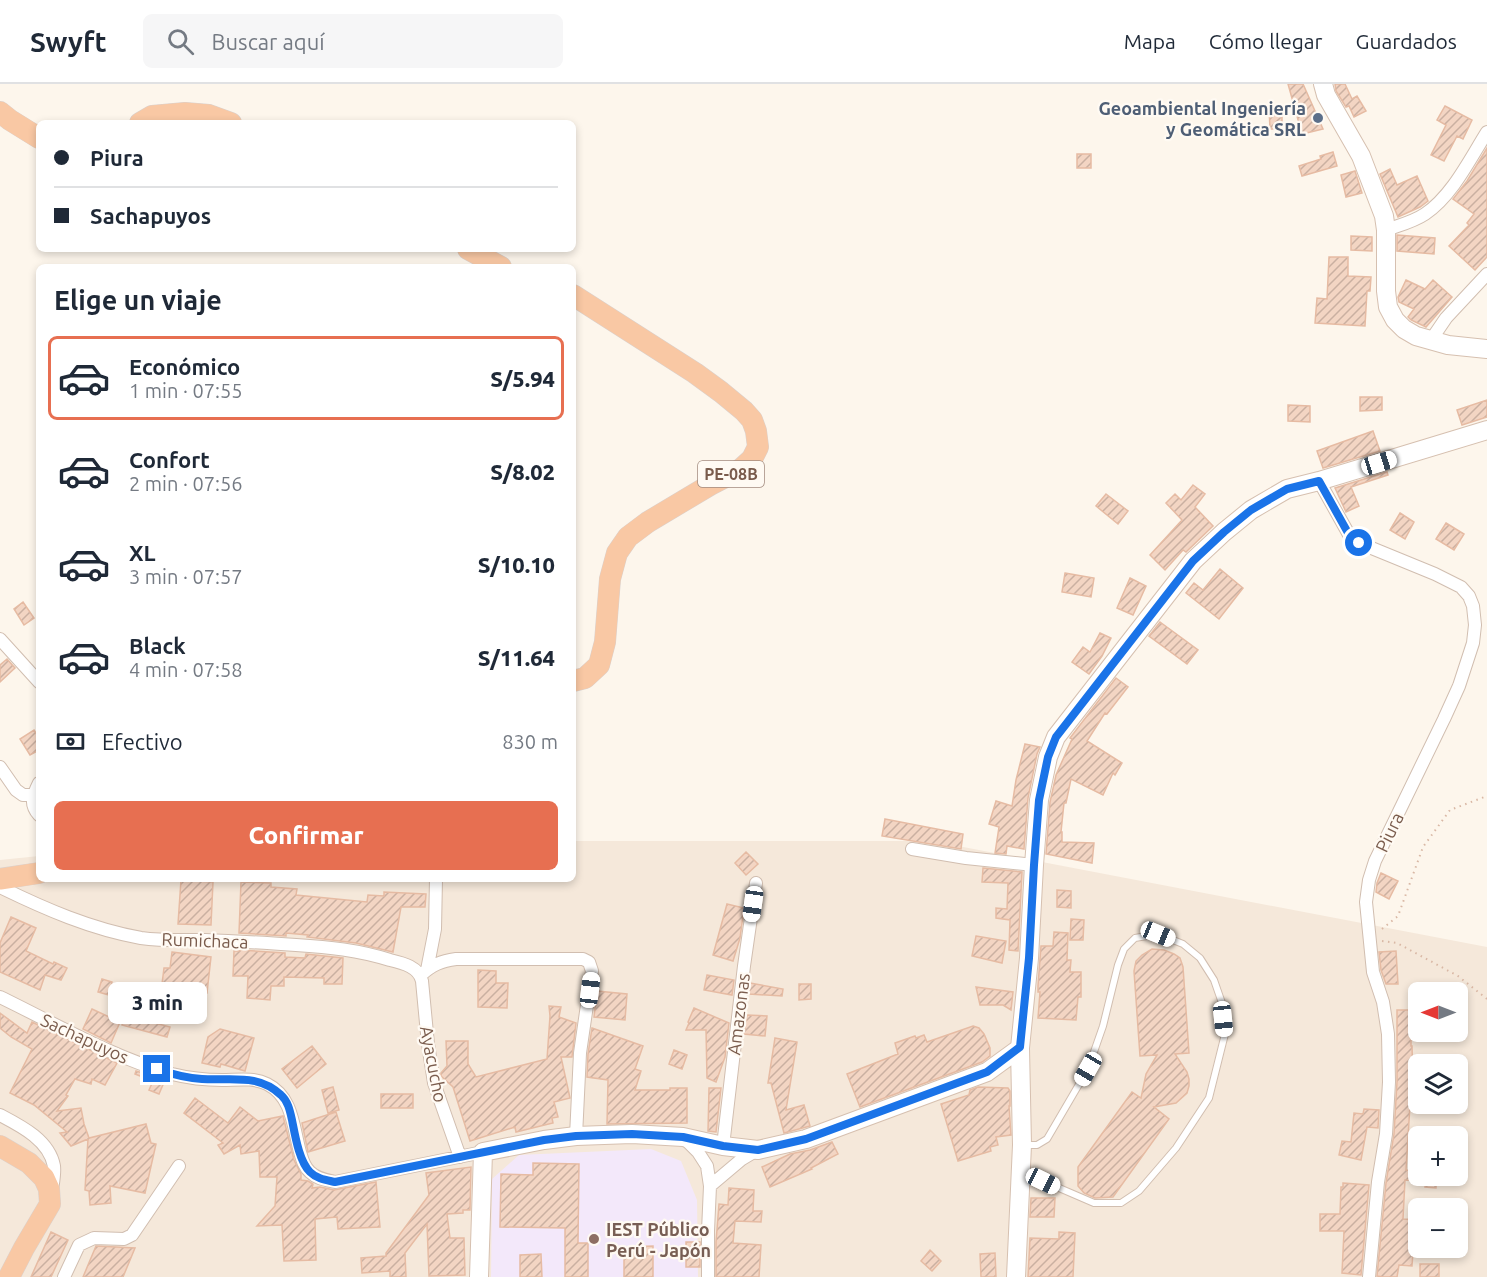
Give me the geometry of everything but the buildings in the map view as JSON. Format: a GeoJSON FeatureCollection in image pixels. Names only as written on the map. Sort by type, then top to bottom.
{"type":"FeatureCollection","features":[{"type":"Feature","properties":{"kind":"highway"},"geometry":{"type":"LineString","coordinates":[[0,112],[36,136]]}},
{"type":"Feature","properties":{"kind":"highway"},"geometry":{"type":"LineString","coordinates":[[145,120],[152,116],[185,113],[208,115],[222,120]]}},
{"type":"Feature","properties":{"kind":"highway"},"geometry":{"type":"LineString","coordinates":[[474,252],[496,264]]}},
{"type":"Feature","properties":{"kind":"highway","name":"PE-08B"},"geometry":{"type":"LineString","coordinates":[[576,297],[721,392],[752,420],[758,447],[752,459],[741,469],[699,491],[628,537],[617,553],[610,579],[605,642],[599,665],[585,678],[576,680]]}},
{"type":"Feature","properties":{"kind":"highway"},"geometry":{"type":"LineString","coordinates":[[0,879],[36,873]]}},
{"type":"Feature","properties":{"kind":"highway"},"geometry":{"type":"LineString","coordinates":[[0,1146],[29,1162],[44,1178],[49,1189],[50,1204],[9,1277]]}},
{"type":"Feature","properties":{"kind":"main road"},"geometry":{"type":"LineString","coordinates":[[1323,84],[1326,95],[1361,156],[1384,216],[1388,307],[1395,320],[1416,336],[1448,345],[1487,349]]}},
{"type":"Feature","properties":{"kind":"main road"},"geometry":{"type":"LineString","coordinates":[[1017,1277],[1022,1145],[1020,1047],[1029,958],[1039,800],[1048,757],[1056,737],[1193,561],[1251,510],[1287,489],[1487,430]]}},
{"type":"Feature","properties":{"kind":"main road","name":"Sachapuyos"},"geometry":{"type":"LineString","coordinates":[[483,1152],[576,1136],[632,1134],[683,1137],[723,1146],[758,1150],[806,1139],[987,1072],[1020,1047]]}},
{"type":"Feature","properties":{"kind":"main road"},"geometry":{"type":"LineString","coordinates":[[479,1277],[483,1152]]}},
{"type":"Feature","properties":{"kind":"street"},"geometry":{"type":"LineString","coordinates":[[1386,231],[1413,221],[1435,207],[1451,189],[1487,132]]}},
{"type":"Feature","properties":{"kind":"street"},"geometry":{"type":"LineString","coordinates":[[1431,340],[1446,318],[1487,274]]}},
{"type":"Feature","properties":{"kind":"street","name":"Piura"},"geometry":{"type":"LineString","coordinates":[[1319,481],[1352,540],[1461,587],[1469,596],[1481,624],[1459,686],[1375,861],[1369,880],[1366,902],[1373,972],[1383,1002],[1388,1034],[1389,1082],[1386,1134],[1378,1182],[1369,1277]]}},
{"type":"Feature","properties":{"kind":"street"},"geometry":{"type":"LineString","coordinates":[[0,639],[36,679]]}},
{"type":"Feature","properties":{"kind":"street"},"geometry":{"type":"LineString","coordinates":[[0,767],[16,790],[23,795],[33,795]]}},
{"type":"Feature","properties":{"kind":"street"},"geometry":{"type":"LineString","coordinates":[[36,789],[32,802],[36,812]]}},
{"type":"Feature","properties":{"kind":"street"},"geometry":{"type":"LineString","coordinates":[[912,849],[966,858],[1034,865]]}},
{"type":"Feature","properties":{"kind":"street","name":"Ayacucho"},"geometry":{"type":"LineString","coordinates":[[436,882],[435,929],[421,972],[434,1083],[460,1157]]}},
{"type":"Feature","properties":{"kind":"street","name":"Amazonas"},"geometry":{"type":"LineString","coordinates":[[723,1146],[756,883]]}},
{"type":"Feature","properties":{"kind":"street","name":"Rumichaca"},"geometry":{"type":"LineString","coordinates":[[0,887],[39,906],[106,930],[144,938],[342,948],[377,955],[421,972]]}},
{"type":"Feature","properties":{"kind":"street"},"geometry":{"type":"LineString","coordinates":[[421,972],[441,961],[456,959],[583,959],[590,962],[592,971],[580,1053],[576,1136]]}},
{"type":"Feature","properties":{"kind":"street","name":"Sachapuyos"},"geometry":{"type":"LineString","coordinates":[[0,997],[140,1064],[200,1079],[248,1079],[267,1084],[283,1096],[290,1110],[303,1161],[310,1172],[320,1179],[335,1182],[483,1152]]}},
{"type":"Feature","properties":{"kind":"street"},"geometry":{"type":"LineString","coordinates":[[0,1115],[33,1135],[48,1152],[54,1167],[50,1204]]}},
{"type":"Feature","properties":{"kind":"street"},"geometry":{"type":"LineString","coordinates":[[683,1137],[698,1152],[707,1166],[711,1186],[708,1277]]}},
{"type":"Feature","properties":{"kind":"street"},"geometry":{"type":"LineString","coordinates":[[711,1186],[742,1159],[758,1150]]}},
{"type":"Feature","properties":{"kind":"street"},"geometry":{"type":"LineString","coordinates":[[64,1277],[79,1245],[94,1238],[124,1239],[132,1235],[179,1166]]}},
{"type":"Feature","properties":{"kind":"lane"},"geometry":{"type":"LineString","coordinates":[[1020,1183],[1043,1181],[1094,1203],[1121,1203],[1139,1191],[1176,1148],[1209,1098],[1225,1034],[1222,1003],[1215,980],[1200,958],[1183,944],[1158,934],[1135,938],[1124,949],[1103,1026],[1088,1069],[1047,1138],[1037,1145],[1022,1145]]}},
{"type":"Feature","properties":{"kind":"path"},"geometry":{"type":"LineString","coordinates":[[1370,939],[1398,916],[1423,847],[1450,810],[1487,796]]}},
{"type":"Feature","properties":{"kind":"path"},"geometry":{"type":"LineString","coordinates":[[1370,939],[1397,943],[1458,976],[1487,999]]}},
{"type":"Feature","properties":{"kind":"shaded area"},"geometry":{"type":"Polygon","coordinates":[[[576,841],[932,841],[1487,947],[1487,1277],[0,1277],[0,860],[36,856],[36,882],[576,882],[576,841]]]}},
{"type":"Feature","properties":{"kind":"shaded area","name":"IEST Público Perú - Japón"},"geometry":{"type":"Polygon","coordinates":[[[651,1149],[681,1161],[697,1200],[698,1277],[491,1277],[492,1179],[519,1155],[651,1149]]]}},
{"type":"Feature","properties":{"kind":"place","name":"Geoambiental Ingeniería y Geomática SRL"},"geometry":{"type":"Point","coordinates":[1318,118]}},
{"type":"Feature","properties":{"kind":"place","name":"IEST Público Perú - Japón"},"geometry":{"type":"Point","coordinates":[594,1239]}},
{"type":"Feature","properties":{"kind":"route"},"geometry":{"type":"LineString","coordinates":[[157,1069],[200,1079],[248,1079],[267,1084],[283,1096],[290,1110],[303,1161],[310,1172],[320,1179],[335,1182],[544,1140],[576,1136],[632,1134],[683,1137],[723,1146],[758,1150],[806,1139],[987,1072],[1020,1047],[1029,958],[1039,800],[1048,757],[1056,737],[1193,561],[1251,510],[1287,489],[1319,481],[1352,540],[1359,543]]}}]}
